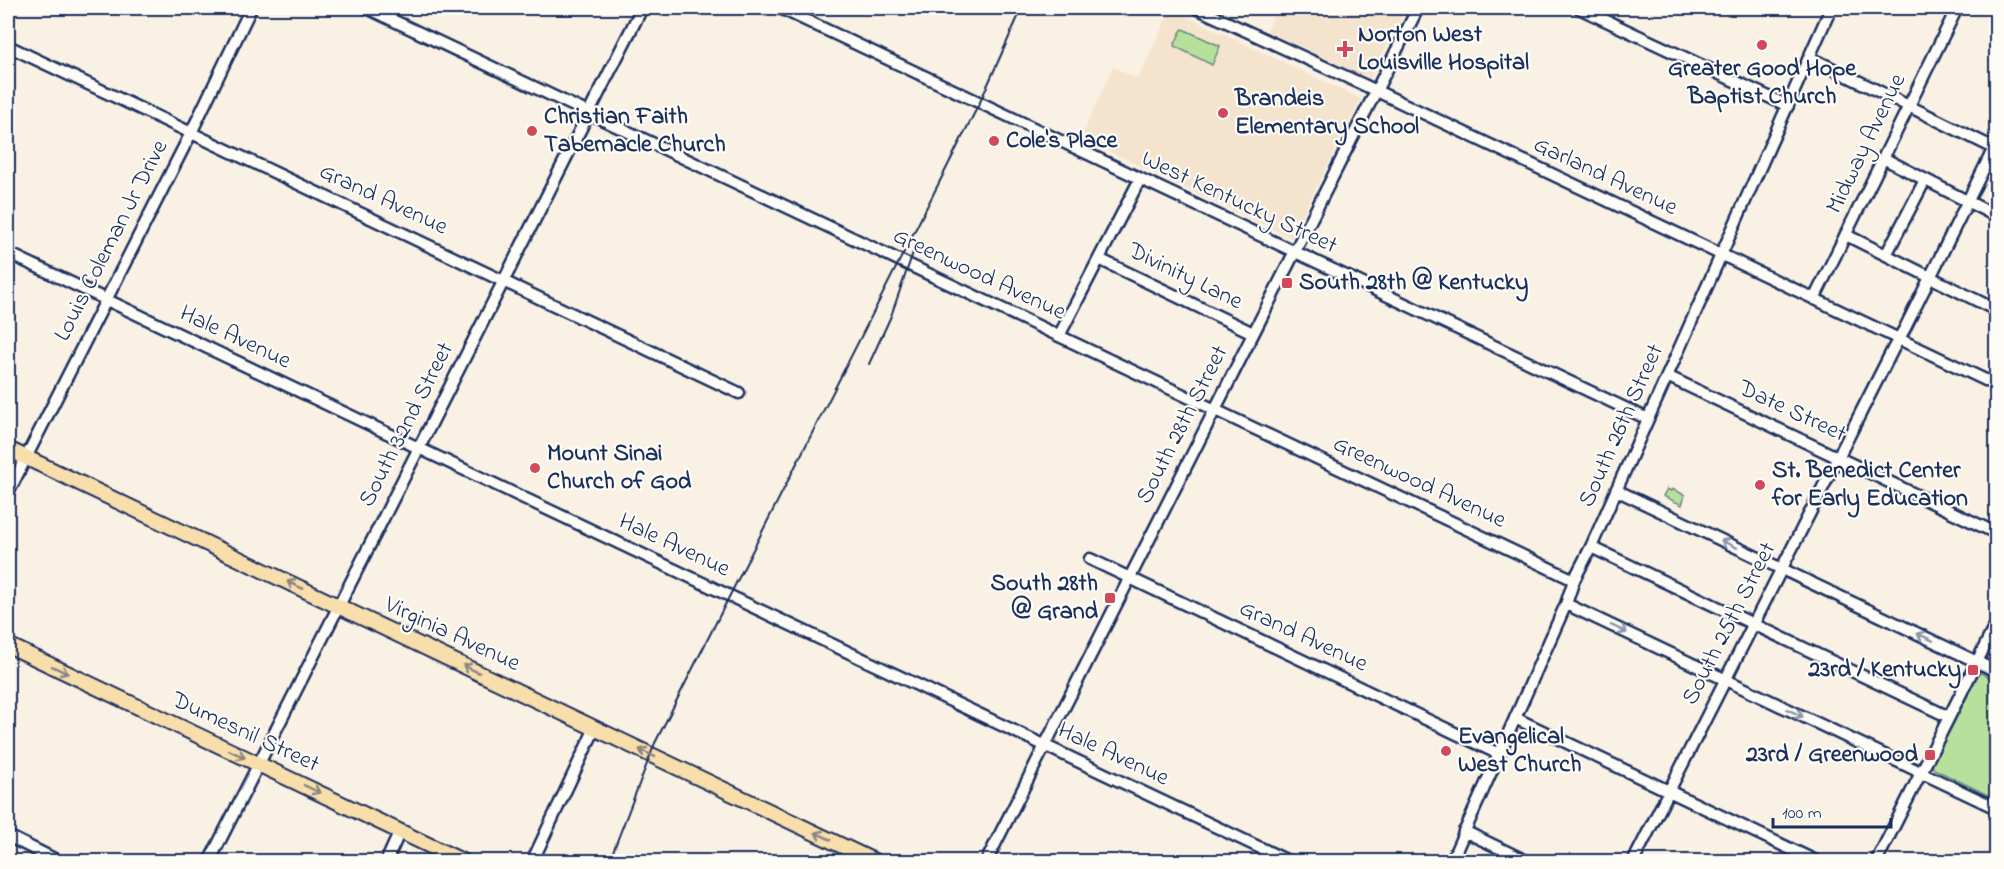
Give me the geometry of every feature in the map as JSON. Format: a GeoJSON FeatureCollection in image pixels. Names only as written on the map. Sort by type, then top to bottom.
{"type":"FeatureCollection","features":[{"type":"Feature","properties":{"kind":"main road","name":"Virginia Avenue"},"geometry":{"type":"LineString","coordinates":[[8,449],[868,860]]}},
{"type":"Feature","properties":{"kind":"main road","name":"Dumesnil Street"},"geometry":{"type":"LineString","coordinates":[[8,645],[464,861]]}},
{"type":"Feature","properties":{"kind":"street","name":"Louis Coleman Jr Drive"},"geometry":{"type":"LineString","coordinates":[[8,493],[191,133],[251,8]]}},
{"type":"Feature","properties":{"kind":"street","name":"Greenwood Avenue"},"geometry":{"type":"LineString","coordinates":[[367,8],[1574,580]]}},
{"type":"Feature","properties":{"kind":"street","name":"South 32nd Street"},"geometry":{"type":"LineString","coordinates":[[209,861],[642,8]]}},
{"type":"Feature","properties":{"kind":"street","name":"West Kentucky Street"},"geometry":{"type":"LineString","coordinates":[[780,8],[1648,419]]}},
{"type":"Feature","properties":{"kind":"street","name":"Garland Avenue"},"geometry":{"type":"LineString","coordinates":[[1196,8],[1899,339],[1995,381]]}},
{"type":"Feature","properties":{"kind":"street","name":"South 28th Street"},"geometry":{"type":"LineString","coordinates":[[986,861],[1418,8]]}},
{"type":"Feature","properties":{"kind":"street"},"geometry":{"type":"LineString","coordinates":[[1579,8],[1788,106]]}},
{"type":"Feature","properties":{"kind":"street","name":"South 26th Street"},"geometry":{"type":"LineString","coordinates":[[1451,861],[1566,604],[1574,580],[1591,547],[1831,8]]}},
{"type":"Feature","properties":{"kind":"street","name":"Midway Avenue"},"geometry":{"type":"LineString","coordinates":[[1814,299],[1957,8]]}},
{"type":"Feature","properties":{"kind":"street","name":"Grand Avenue"},"geometry":{"type":"LineString","coordinates":[[8,46],[739,393]]}},
{"type":"Feature","properties":{"kind":"street"},"geometry":{"type":"LineString","coordinates":[[1809,57],[1995,149]]}},
{"type":"Feature","properties":{"kind":"street","name":"South 25th Street"},"geometry":{"type":"LineString","coordinates":[[1633,861],[1995,149]]}},
{"type":"Feature","properties":{"kind":"street"},"geometry":{"type":"LineString","coordinates":[[1883,158],[1996,216]]}},
{"type":"Feature","properties":{"kind":"street"},"geometry":{"type":"LineString","coordinates":[[1059,336],[1140,179]]}},
{"type":"Feature","properties":{"kind":"street"},"geometry":{"type":"LineString","coordinates":[[1886,255],[1925,180]]}},
{"type":"Feature","properties":{"kind":"street"},"geometry":{"type":"LineString","coordinates":[[1846,235],[1996,310]]}},
{"type":"Feature","properties":{"kind":"street","name":"Hale Avenue"},"geometry":{"type":"LineString","coordinates":[[8,253],[1290,861]]}},
{"type":"Feature","properties":{"kind":"street","name":"Divinity Lane"},"geometry":{"type":"LineString","coordinates":[[1099,259],[1253,333]]}},
{"type":"Feature","properties":{"kind":"street","name":"Date Street"},"geometry":{"type":"LineString","coordinates":[[1667,376],[1996,532]]}},
{"type":"Feature","properties":{"kind":"street"},"geometry":{"type":"LineString","coordinates":[[1616,490],[1996,671]]}},
{"type":"Feature","properties":{"kind":"street"},"geometry":{"type":"LineString","coordinates":[[1591,547],[1949,717]]}},
{"type":"Feature","properties":{"kind":"street","name":"Grand Avenue"},"geometry":{"type":"LineString","coordinates":[[1090,559],[1499,754]]}},
{"type":"Feature","properties":{"kind":"street"},"geometry":{"type":"LineString","coordinates":[[1566,604],[1996,808]]}},
{"type":"Feature","properties":{"kind":"street"},"geometry":{"type":"LineString","coordinates":[[1876,861],[1996,624]]}},
{"type":"Feature","properties":{"kind":"street"},"geometry":{"type":"LineString","coordinates":[[1515,718],[1818,861]]}},
{"type":"Feature","properties":{"kind":"street"},"geometry":{"type":"LineString","coordinates":[[532,861],[595,728]]}},
{"type":"Feature","properties":{"kind":"street"},"geometry":{"type":"LineString","coordinates":[[386,861],[400,831]]}},
{"type":"Feature","properties":{"kind":"street"},"geometry":{"type":"LineString","coordinates":[[1464,831],[1528,861]]}},
{"type":"Feature","properties":{"kind":"street"},"geometry":{"type":"LineString","coordinates":[[8,837],[60,861]]}},
{"type":"Feature","properties":{"kind":"shaded area","name":"Norton West Louisville Hospital"},"geometry":{"type":"Polygon","coordinates":[[[1276,8],[1406,8],[1370,79],[1267,31],[1276,8]]]}},
{"type":"Feature","properties":{"kind":"shaded area","name":"Brandeis Elementary School"},"geometry":{"type":"Polygon","coordinates":[[[1171,9],[1361,99],[1291,238],[1081,138],[1113,67],[1138,79],[1171,9]]]}},
{"type":"Feature","properties":{"kind":"green space"},"geometry":{"type":"Polygon","coordinates":[[[1183,29],[1220,46],[1212,65],[1174,46],[1183,29]]]}},
{"type":"Feature","properties":{"kind":"green space"},"geometry":{"type":"Polygon","coordinates":[[[1667,489],[1685,495],[1682,505],[1663,496],[1667,489]]]}},
{"type":"Feature","properties":{"kind":"green space"},"geometry":{"type":"Polygon","coordinates":[[[1981,673],[1996,681],[1996,799],[1934,769],[1932,765],[1981,673]]]}},
{"type":"Feature","properties":{"kind":"railway"},"geometry":{"type":"LineString","coordinates":[[609,862],[655,743],[980,102],[1022,8]]}},
{"type":"Feature","properties":{"kind":"railway"},"geometry":{"type":"LineString","coordinates":[[869,364],[891,316],[916,244]]}},
{"type":"Feature","properties":{"kind":"place","name":"Greater Good Hope Baptist Church"},"geometry":{"type":"Point","coordinates":[1762,45]}},
{"type":"Feature","properties":{"kind":"place","name":"Norton West Louisville Hospital"},"geometry":{"type":"Point","coordinates":[1345,49]}},
{"type":"Feature","properties":{"kind":"place","name":"Brandeis Elementary School"},"geometry":{"type":"Point","coordinates":[1223,113]}},
{"type":"Feature","properties":{"kind":"place","name":"Christian Faith Tabernacle Church"},"geometry":{"type":"Point","coordinates":[532,131]}},
{"type":"Feature","properties":{"kind":"place","name":"Cole's Place"},"geometry":{"type":"Point","coordinates":[994,141]}},
{"type":"Feature","properties":{"kind":"place","name":"South 28th @ Kentucky"},"geometry":{"type":"Point","coordinates":[1287,283]}},
{"type":"Feature","properties":{"kind":"place","name":"Mount Sinai Church of God"},"geometry":{"type":"Point","coordinates":[535,468]}},
{"type":"Feature","properties":{"kind":"place","name":"St. Benedict Center for Early Education"},"geometry":{"type":"Point","coordinates":[1760,485]}},
{"type":"Feature","properties":{"kind":"place","name":"South 28th @ Grand"},"geometry":{"type":"Point","coordinates":[1110,598]}},
{"type":"Feature","properties":{"kind":"place","name":"23rd / Kentucky"},"geometry":{"type":"Point","coordinates":[1973,670]}},
{"type":"Feature","properties":{"kind":"place","name":"Evangelical West Church"},"geometry":{"type":"Point","coordinates":[1446,751]}},
{"type":"Feature","properties":{"kind":"place","name":"23rd / Greenwood"},"geometry":{"type":"Point","coordinates":[1930,755]}}]}
